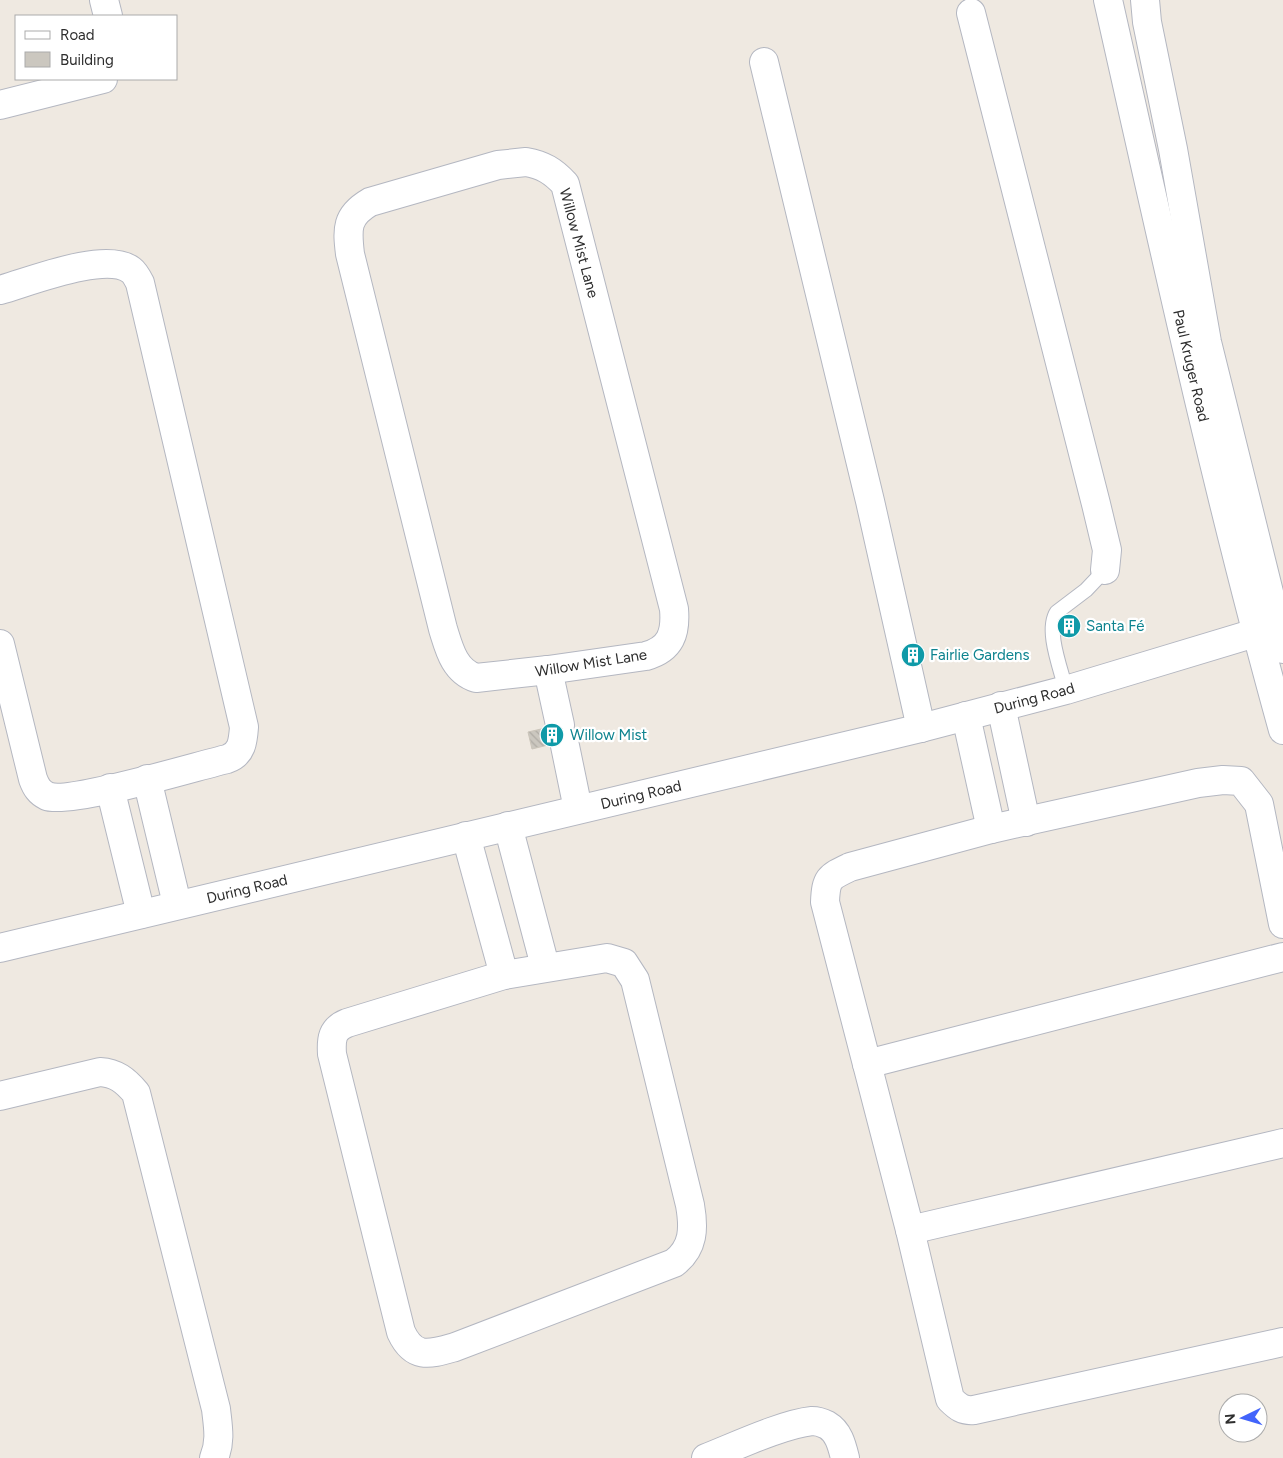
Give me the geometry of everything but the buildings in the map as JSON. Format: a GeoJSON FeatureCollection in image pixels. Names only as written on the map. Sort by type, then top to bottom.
{"type":"FeatureCollection","features":[{"type":"Feature","properties":{"kind":"street"},"geometry":{"type":"LineString","coordinates":[[104,0],[108,15]]}},
{"type":"Feature","properties":{"kind":"street","name":"Paul Kruger Road"},"geometry":{"type":"LineString","coordinates":[[1108,0],[1275,633]]}},
{"type":"Feature","properties":{"kind":"street","name":"Paul Kruger Road"},"geometry":{"type":"LineString","coordinates":[[1145,0],[1147,22],[1173,149],[1207,342],[1275,633],[1283,730]]}},
{"type":"Feature","properties":{"kind":"street"},"geometry":{"type":"LineString","coordinates":[[972,13],[1107,550],[1105,570]]}},
{"type":"Feature","properties":{"kind":"street"},"geometry":{"type":"LineString","coordinates":[[764,62],[870,500],[921,728]]}},
{"type":"Feature","properties":{"kind":"street"},"geometry":{"type":"LineString","coordinates":[[0,105],[99,80]]}},
{"type":"Feature","properties":{"kind":"street","name":"Willow Mist Lane"},"geometry":{"type":"LineString","coordinates":[[520,162],[540,164],[555,173],[565,184],[675,621],[666,646],[654,654],[548,670],[476,678],[467,675],[452,655],[352,264],[347,234],[351,219],[357,209],[370,202],[498,165],[520,162]]}},
{"type":"Feature","properties":{"kind":"street"},"geometry":{"type":"LineString","coordinates":[[0,290],[78,268],[106,264],[122,266],[133,271],[140,283],[244,727],[243,740],[235,756],[72,798],[48,796],[38,790],[32,779],[0,644]]}},
{"type":"Feature","properties":{"kind":"street","name":"During Road"},"geometry":{"type":"LineString","coordinates":[[0,948],[177,904],[921,728],[1275,633]]}},
{"type":"Feature","properties":{"kind":"street"},"geometry":{"type":"LineString","coordinates":[[548,670],[578,809]]}},
{"type":"Feature","properties":{"kind":"street"},"geometry":{"type":"LineString","coordinates":[[1001,706],[1026,822]]}},
{"type":"Feature","properties":{"kind":"street"},"geometry":{"type":"LineString","coordinates":[[966,716],[991,830]]}},
{"type":"Feature","properties":{"kind":"street"},"geometry":{"type":"LineString","coordinates":[[147,779],[177,904]]}},
{"type":"Feature","properties":{"kind":"street"},"geometry":{"type":"LineString","coordinates":[[1283,924],[1259,804],[1240,781],[1223,780],[1198,783],[991,830],[850,867],[835,875],[826,884],[825,902],[910,1230],[950,1399],[960,1409],[974,1410],[1283,1342]]}},
{"type":"Feature","properties":{"kind":"street"},"geometry":{"type":"LineString","coordinates":[[110,788],[141,914]]}},
{"type":"Feature","properties":{"kind":"street"},"geometry":{"type":"LineString","coordinates":[[508,826],[545,966]]}},
{"type":"Feature","properties":{"kind":"street"},"geometry":{"type":"LineString","coordinates":[[466,836],[504,975]]}},
{"type":"Feature","properties":{"kind":"street"},"geometry":{"type":"LineString","coordinates":[[867,1064],[1283,957]]}},
{"type":"Feature","properties":{"kind":"street"},"geometry":{"type":"LineString","coordinates":[[607,958],[624,963],[631,971],[635,980],[690,1205],[693,1223],[689,1247],[684,1256],[674,1263],[455,1347],[428,1354],[420,1353],[409,1346],[400,1332],[332,1054],[332,1035],[338,1027],[347,1023],[504,975],[545,966],[607,958]]}},
{"type":"Feature","properties":{"kind":"street"},"geometry":{"type":"LineString","coordinates":[[0,1096],[100,1072],[111,1073],[125,1080],[136,1092],[216,1409],[219,1435],[218,1448],[214,1458]]}},
{"type":"Feature","properties":{"kind":"street"},"geometry":{"type":"LineString","coordinates":[[910,1230],[1283,1143]]}},
{"type":"Feature","properties":{"kind":"street"},"geometry":{"type":"LineString","coordinates":[[706,1458],[789,1427],[814,1420],[826,1425],[835,1432],[841,1443],[845,1458]]}},
{"type":"Feature","properties":{"kind":"lane"},"geometry":{"type":"LineString","coordinates":[[1066,690],[1053,637],[1053,618],[1057,612],[1098,579],[1105,570]]}},
{"type":"Feature","properties":{"kind":"place","name":"Santa Fé"},"geometry":{"type":"Point","coordinates":[1069,626]}},
{"type":"Feature","properties":{"kind":"place","name":"Fairlie Gardens"},"geometry":{"type":"Point","coordinates":[913,655]}},
{"type":"Feature","properties":{"kind":"place","name":"Willow Mist"},"geometry":{"type":"Point","coordinates":[552,735]}}]}
